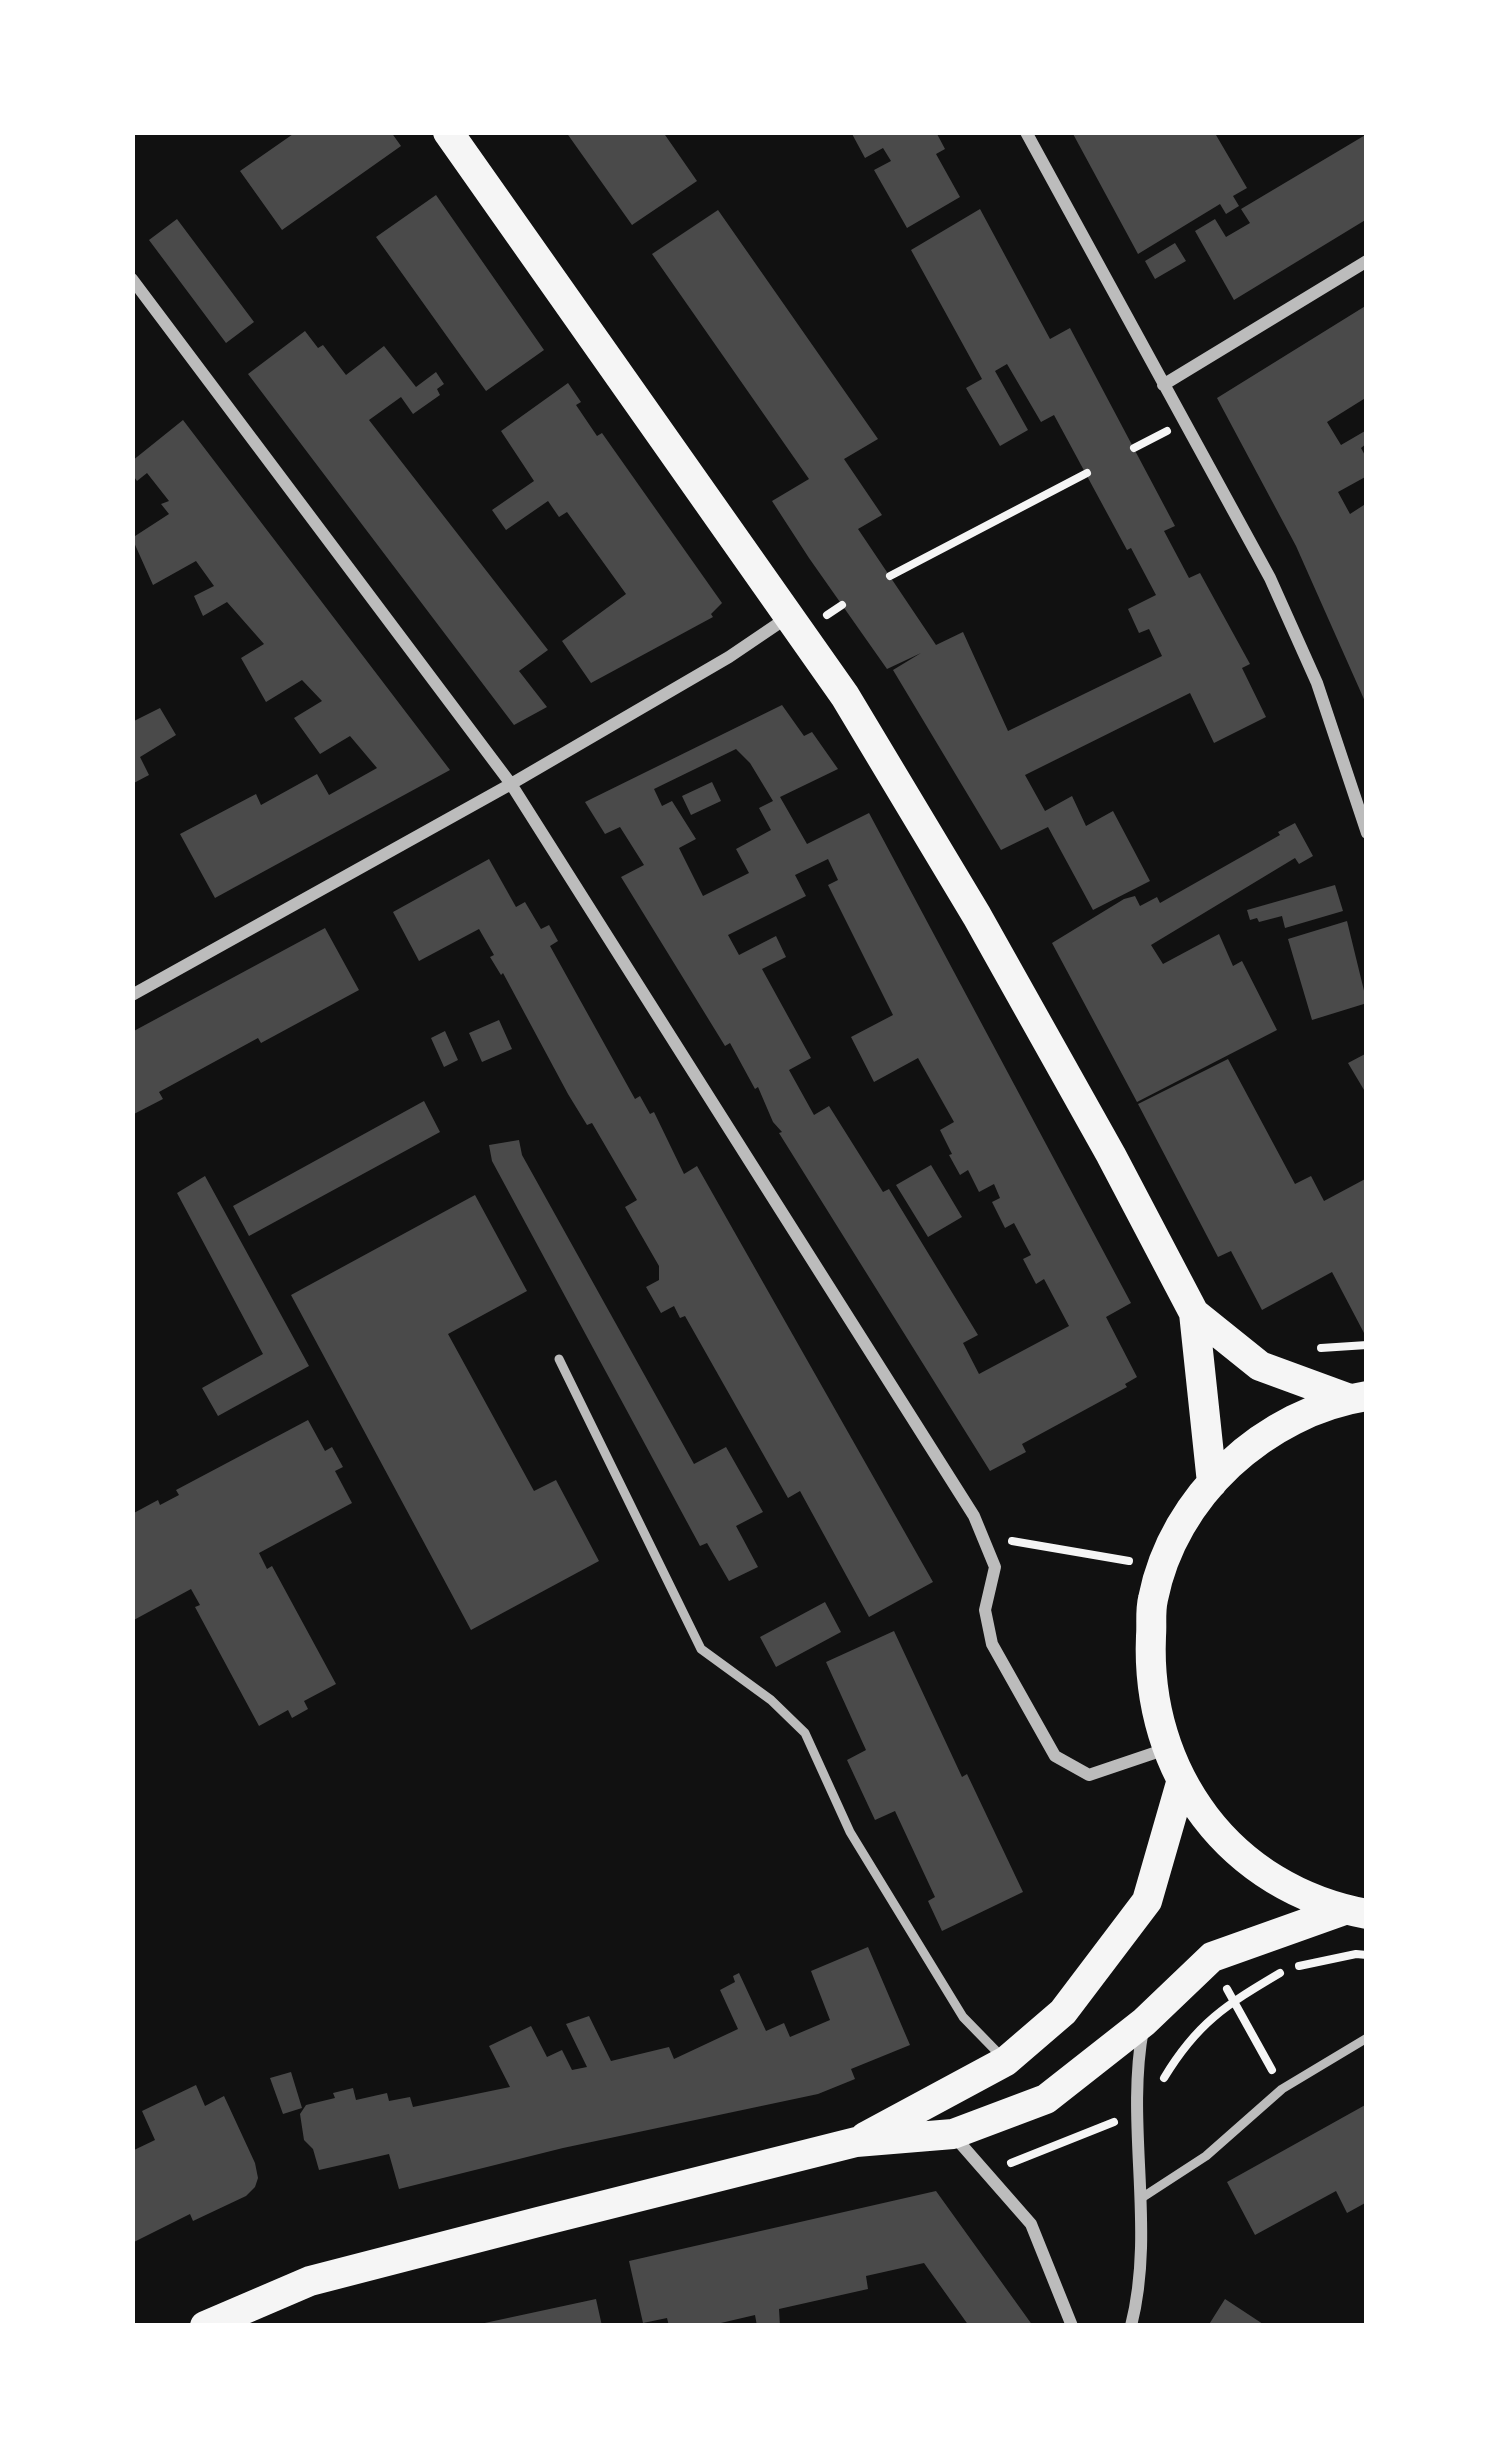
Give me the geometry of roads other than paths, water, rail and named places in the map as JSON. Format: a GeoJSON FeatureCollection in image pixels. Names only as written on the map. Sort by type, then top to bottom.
{"type":"FeatureCollection","features":[{"type":"Feature","properties":{"kind":"main road"},"geometry":{"type":"LineString","coordinates":[[448,132],[845,696],[977,916],[1194,1313],[1260,1366],[1359,1398]]}},
{"type":"Feature","properties":{"kind":"main road"},"geometry":{"type":"LineString","coordinates":[[1194,1313],[1212,1483]]}},
{"type":"Feature","properties":{"kind":"main road"},"geometry":{"type":"LineString","coordinates":[[1355,1912],[1271,1879],[1216,1834],[1181,1783],[1166,1749],[1149,1677],[1153,1599],[1177,1534],[1212,1483],[1250,1445],[1282,1425],[1359,1398]]}},
{"type":"Feature","properties":{"kind":"main road"},"geometry":{"type":"LineString","coordinates":[[856,2142],[1006,2061],[1063,2012],[1147,1901],[1181,1783]]}},
{"type":"Feature","properties":{"kind":"main road"},"geometry":{"type":"LineString","coordinates":[[205,2326],[310,2281],[856,2142],[952,2134],[1046,2099],[1144,2022],[1211,1957],[1355,1912]]}},
{"type":"Feature","properties":{"kind":"street"},"geometry":{"type":"LineString","coordinates":[[1026,132],[1270,578],[1308,662],[1367,833]]}},
{"type":"Feature","properties":{"kind":"street"},"geometry":{"type":"LineString","coordinates":[[1163,385],[1367,261]]}},
{"type":"Feature","properties":{"kind":"street"},"geometry":{"type":"LineString","coordinates":[[132,280],[511,784],[974,1516],[995,1567],[985,1610],[992,1645],[1055,1756],[1089,1775],[1166,1749]]}},
{"type":"Feature","properties":{"kind":"street"},"geometry":{"type":"LineString","coordinates":[[132,995],[511,784],[729,657],[790,616]]}},
{"type":"Feature","properties":{"kind":"street"},"geometry":{"type":"LineString","coordinates":[[1131,2326],[1139,2294],[1143,2197],[1135,2074],[1144,2022]]}},
{"type":"Feature","properties":{"kind":"street"},"geometry":{"type":"LineString","coordinates":[[952,2134],[1031,2224],[1072,2326]]}},
{"type":"Feature","properties":{"kind":"lane"},"geometry":{"type":"LineString","coordinates":[[559,1358],[701,1649],[771,1700],[805,1733],[850,1832],[963,2018],[1006,2061]]}},
{"type":"Feature","properties":{"kind":"lane"},"geometry":{"type":"LineString","coordinates":[[1143,2197],[1206,2156],[1282,2089],[1367,2038]]}}]}
